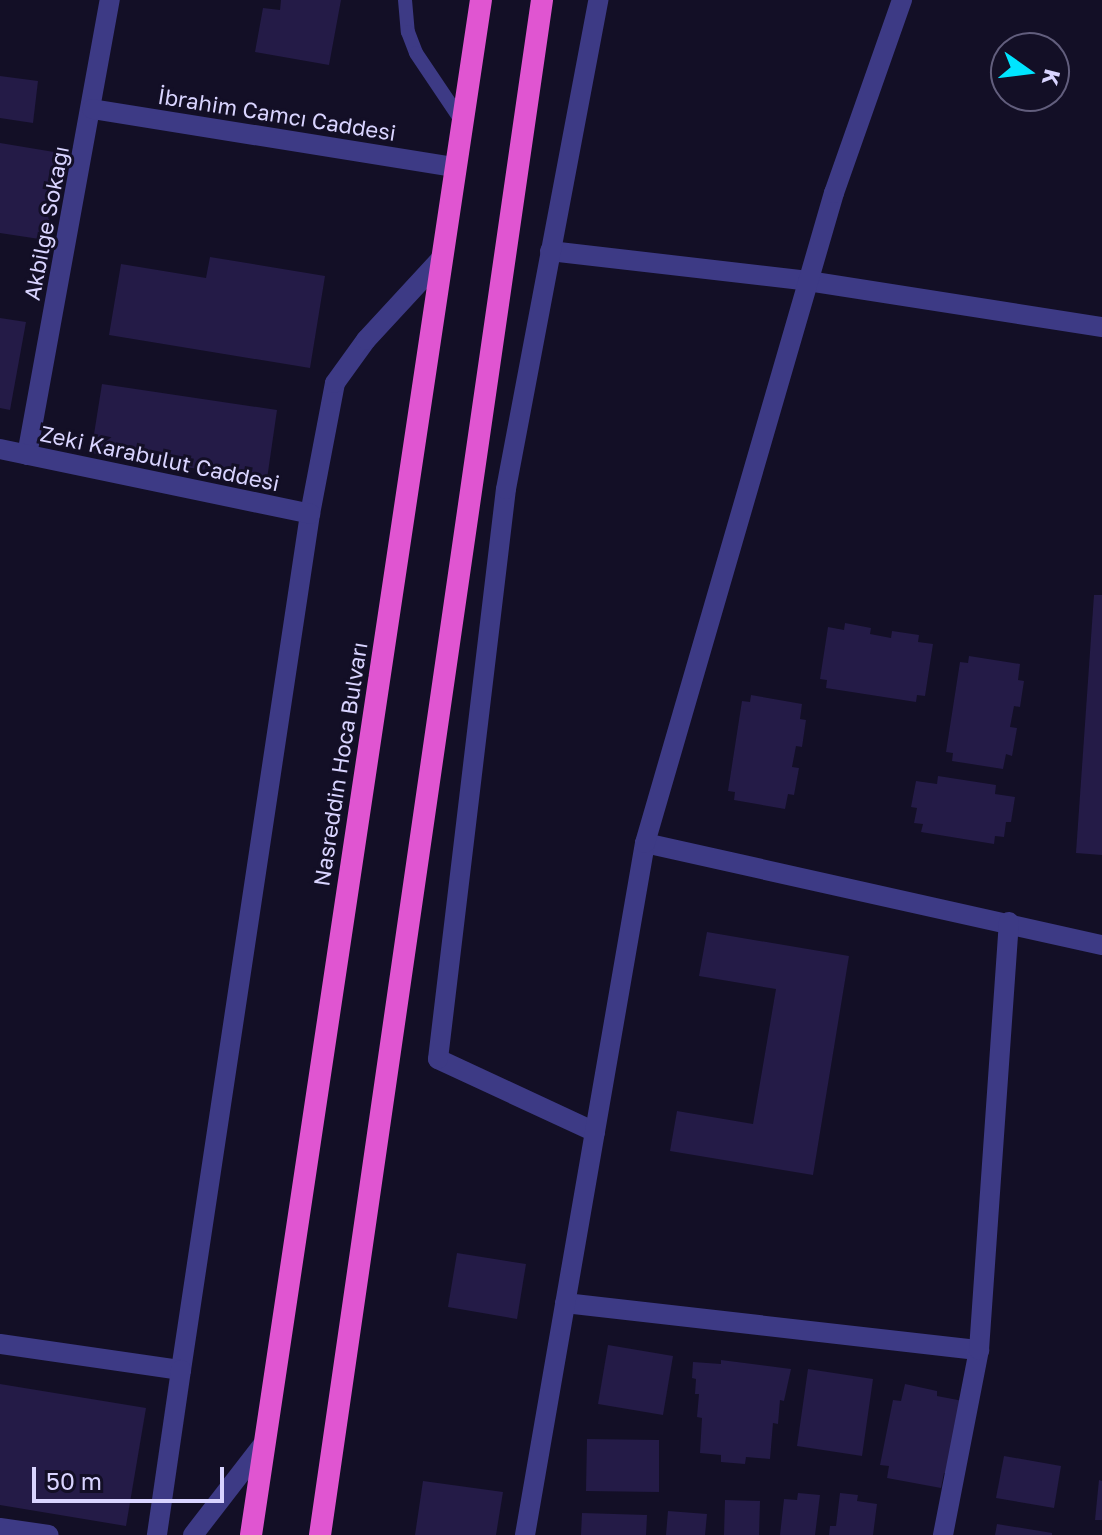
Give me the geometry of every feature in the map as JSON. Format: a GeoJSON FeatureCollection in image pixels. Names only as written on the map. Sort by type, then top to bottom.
{"type":"FeatureCollection","features":[{"type":"Feature","properties":{"kind":"highway","name":"Nasreddin Hoca Bulvarı"},"geometry":{"type":"LineString","coordinates":[[251,1535],[439,261],[481,0]]}},
{"type":"Feature","properties":{"kind":"highway"},"geometry":{"type":"LineString","coordinates":[[320,1535],[542,0]]}},
{"type":"Feature","properties":{"kind":"street","name":"Akbilge Sokağı"},"geometry":{"type":"LineString","coordinates":[[27,455],[110,0]]}},
{"type":"Feature","properties":{"kind":"street"},"geometry":{"type":"LineString","coordinates":[[595,1132],[438,1059],[506,489],[598,0]]}},
{"type":"Feature","properties":{"kind":"street"},"geometry":{"type":"LineString","coordinates":[[525,1535],[645,843],[834,193],[902,0]]}},
{"type":"Feature","properties":{"kind":"street","name":"İbrahim Camcı Caddesi"},"geometry":{"type":"LineString","coordinates":[[92,109],[454,167]]}},
{"type":"Feature","properties":{"kind":"street"},"geometry":{"type":"LineString","coordinates":[[550,251],[808,281],[1102,327]]}},
{"type":"Feature","properties":{"kind":"street"},"geometry":{"type":"LineString","coordinates":[[157,1535],[310,514],[335,383],[366,340],[439,261]]}},
{"type":"Feature","properties":{"kind":"street","name":"Zeki Karabulut Caddesi"},"geometry":{"type":"LineString","coordinates":[[0,449],[310,514]]}},
{"type":"Feature","properties":{"kind":"street"},"geometry":{"type":"LineString","coordinates":[[645,843],[1102,945]]}},
{"type":"Feature","properties":{"kind":"street"},"geometry":{"type":"LineString","coordinates":[[943,1535],[979,1350],[1009,922]]}},
{"type":"Feature","properties":{"kind":"street"},"geometry":{"type":"LineString","coordinates":[[565,1303],[979,1350]]}},
{"type":"Feature","properties":{"kind":"street"},"geometry":{"type":"LineString","coordinates":[[0,1344],[181,1370]]}},
{"type":"Feature","properties":{"kind":"street"},"geometry":{"type":"LineString","coordinates":[[193,1535],[264,1443]]}},
{"type":"Feature","properties":{"kind":"street"},"geometry":{"type":"LineString","coordinates":[[0,1528],[49,1535]]}},
{"type":"Feature","properties":{"kind":"lane"},"geometry":{"type":"LineString","coordinates":[[405,0],[408,32],[416,53],[461,120]]}},
{"type":"Feature","properties":{"kind":"building"},"geometry":{"type":"Polygon","coordinates":[[[281,0],[341,0],[329,65],[255,52],[263,8],[280,10],[281,0]]]}},
{"type":"Feature","properties":{"kind":"building"},"geometry":{"type":"Polygon","coordinates":[[[0,76],[38,81],[33,123],[0,118],[0,76]]]}},
{"type":"Feature","properties":{"kind":"building"},"geometry":{"type":"Polygon","coordinates":[[[0,143],[60,153],[46,240],[0,233],[0,143]]]}},
{"type":"Feature","properties":{"kind":"building"},"geometry":{"type":"Polygon","coordinates":[[[210,257],[325,276],[310,368],[109,335],[121,264],[206,278],[210,257]]]}},
{"type":"Feature","properties":{"kind":"building"},"geometry":{"type":"Polygon","coordinates":[[[0,318],[26,322],[10,410],[0,408],[0,318]]]}},
{"type":"Feature","properties":{"kind":"building"},"geometry":{"type":"Polygon","coordinates":[[[102,384],[277,410],[267,479],[91,453],[102,384]]]}},
{"type":"Feature","properties":{"kind":"building"},"geometry":{"type":"Polygon","coordinates":[[[1094,595],[1102,595],[1102,855],[1076,853],[1094,595]]]}},
{"type":"Feature","properties":{"kind":"building"},"geometry":{"type":"Polygon","coordinates":[[[845,623],[871,628],[870,634],[891,638],[892,631],[919,635],[918,642],[933,644],[925,696],[917,695],[916,702],[826,688],[827,680],[820,679],[828,627],[844,630],[845,623]]]}},
{"type":"Feature","properties":{"kind":"building"},"geometry":{"type":"Polygon","coordinates":[[[969,656],[1020,664],[1018,680],[1024,681],[1020,707],[1014,706],[1010,727],[1017,728],[1012,756],[1006,754],[1003,769],[952,761],[953,753],[946,752],[960,662],[968,663],[969,656]]]}},
{"type":"Feature","properties":{"kind":"building"},"geometry":{"type":"Polygon","coordinates":[[[751,695],[802,704],[800,719],[806,720],[802,747],[796,746],[792,767],[799,768],[794,795],[788,794],[785,809],[734,800],[735,792],[728,791],[742,701],[750,702],[751,695]]]}},
{"type":"Feature","properties":{"kind":"building"},"geometry":{"type":"Polygon","coordinates":[[[938,776],[996,785],[995,794],[1015,797],[1011,822],[1006,822],[1004,837],[995,836],[994,844],[921,832],[923,824],[914,823],[917,808],[911,807],[916,781],[937,784],[938,776]]]}},
{"type":"Feature","properties":{"kind":"building"},"geometry":{"type":"Polygon","coordinates":[[[707,932],[849,956],[813,1175],[670,1151],[677,1111],[753,1124],[776,989],[699,976],[707,932]]]}},
{"type":"Feature","properties":{"kind":"building"},"geometry":{"type":"Polygon","coordinates":[[[457,1253],[526,1264],[517,1319],[448,1307],[457,1253]]]}},
{"type":"Feature","properties":{"kind":"building"},"geometry":{"type":"Polygon","coordinates":[[[608,1345],[673,1356],[663,1415],[598,1404],[608,1345]]]}},
{"type":"Feature","properties":{"kind":"building"},"geometry":{"type":"Polygon","coordinates":[[[721,1360],[791,1369],[784,1401],[780,1400],[778,1424],[773,1423],[770,1459],[746,1457],[745,1464],[721,1462],[721,1455],[700,1453],[702,1418],[697,1417],[699,1394],[695,1394],[696,1379],[692,1378],[693,1362],[721,1364],[721,1360]]]}},
{"type":"Feature","properties":{"kind":"building"},"geometry":{"type":"Polygon","coordinates":[[[808,1369],[873,1379],[862,1456],[797,1446],[808,1369]]]}},
{"type":"Feature","properties":{"kind":"building"},"geometry":{"type":"Polygon","coordinates":[[[0,1384],[146,1408],[126,1526],[0,1505],[0,1384]]]}},
{"type":"Feature","properties":{"kind":"building"},"geometry":{"type":"Polygon","coordinates":[[[905,1384],[937,1391],[937,1396],[963,1401],[949,1474],[944,1473],[941,1488],[887,1478],[889,1466],[880,1465],[893,1400],[901,1401],[905,1384]]]}},
{"type":"Feature","properties":{"kind":"building"},"geometry":{"type":"Polygon","coordinates":[[[587,1439],[659,1440],[659,1492],[586,1491],[587,1439]]]}},
{"type":"Feature","properties":{"kind":"building"},"geometry":{"type":"Polygon","coordinates":[[[1004,1456],[1061,1466],[1054,1508],[996,1498],[1004,1456]]]}},
{"type":"Feature","properties":{"kind":"building"},"geometry":{"type":"Polygon","coordinates":[[[1099,1480],[1102,1481],[1102,1520],[1095,1520],[1099,1480]]]}},
{"type":"Feature","properties":{"kind":"building"},"geometry":{"type":"Polygon","coordinates":[[[423,1481],[503,1492],[496,1535],[415,1535],[423,1481]]]}},
{"type":"Feature","properties":{"kind":"building"},"geometry":{"type":"Polygon","coordinates":[[[798,1493],[820,1495],[815,1535],[780,1535],[784,1499],[797,1500],[798,1493]]]}},
{"type":"Feature","properties":{"kind":"building"},"geometry":{"type":"Polygon","coordinates":[[[840,1493],[858,1495],[857,1501],[877,1504],[873,1535],[829,1535],[830,1526],[836,1526],[840,1493]]]}},
{"type":"Feature","properties":{"kind":"building"},"geometry":{"type":"Polygon","coordinates":[[[725,1500],[760,1501],[759,1535],[724,1535],[725,1500]]]}},
{"type":"Feature","properties":{"kind":"building"},"geometry":{"type":"Polygon","coordinates":[[[668,1511],[707,1514],[705,1535],[666,1535],[668,1511]]]}},
{"type":"Feature","properties":{"kind":"building"},"geometry":{"type":"Polygon","coordinates":[[[582,1513],[647,1515],[646,1535],[581,1535],[582,1513]]]}},
{"type":"Feature","properties":{"kind":"building"},"geometry":{"type":"Polygon","coordinates":[[[997,1524],[1052,1533],[1052,1535],[995,1535],[997,1524]]]}}]}
